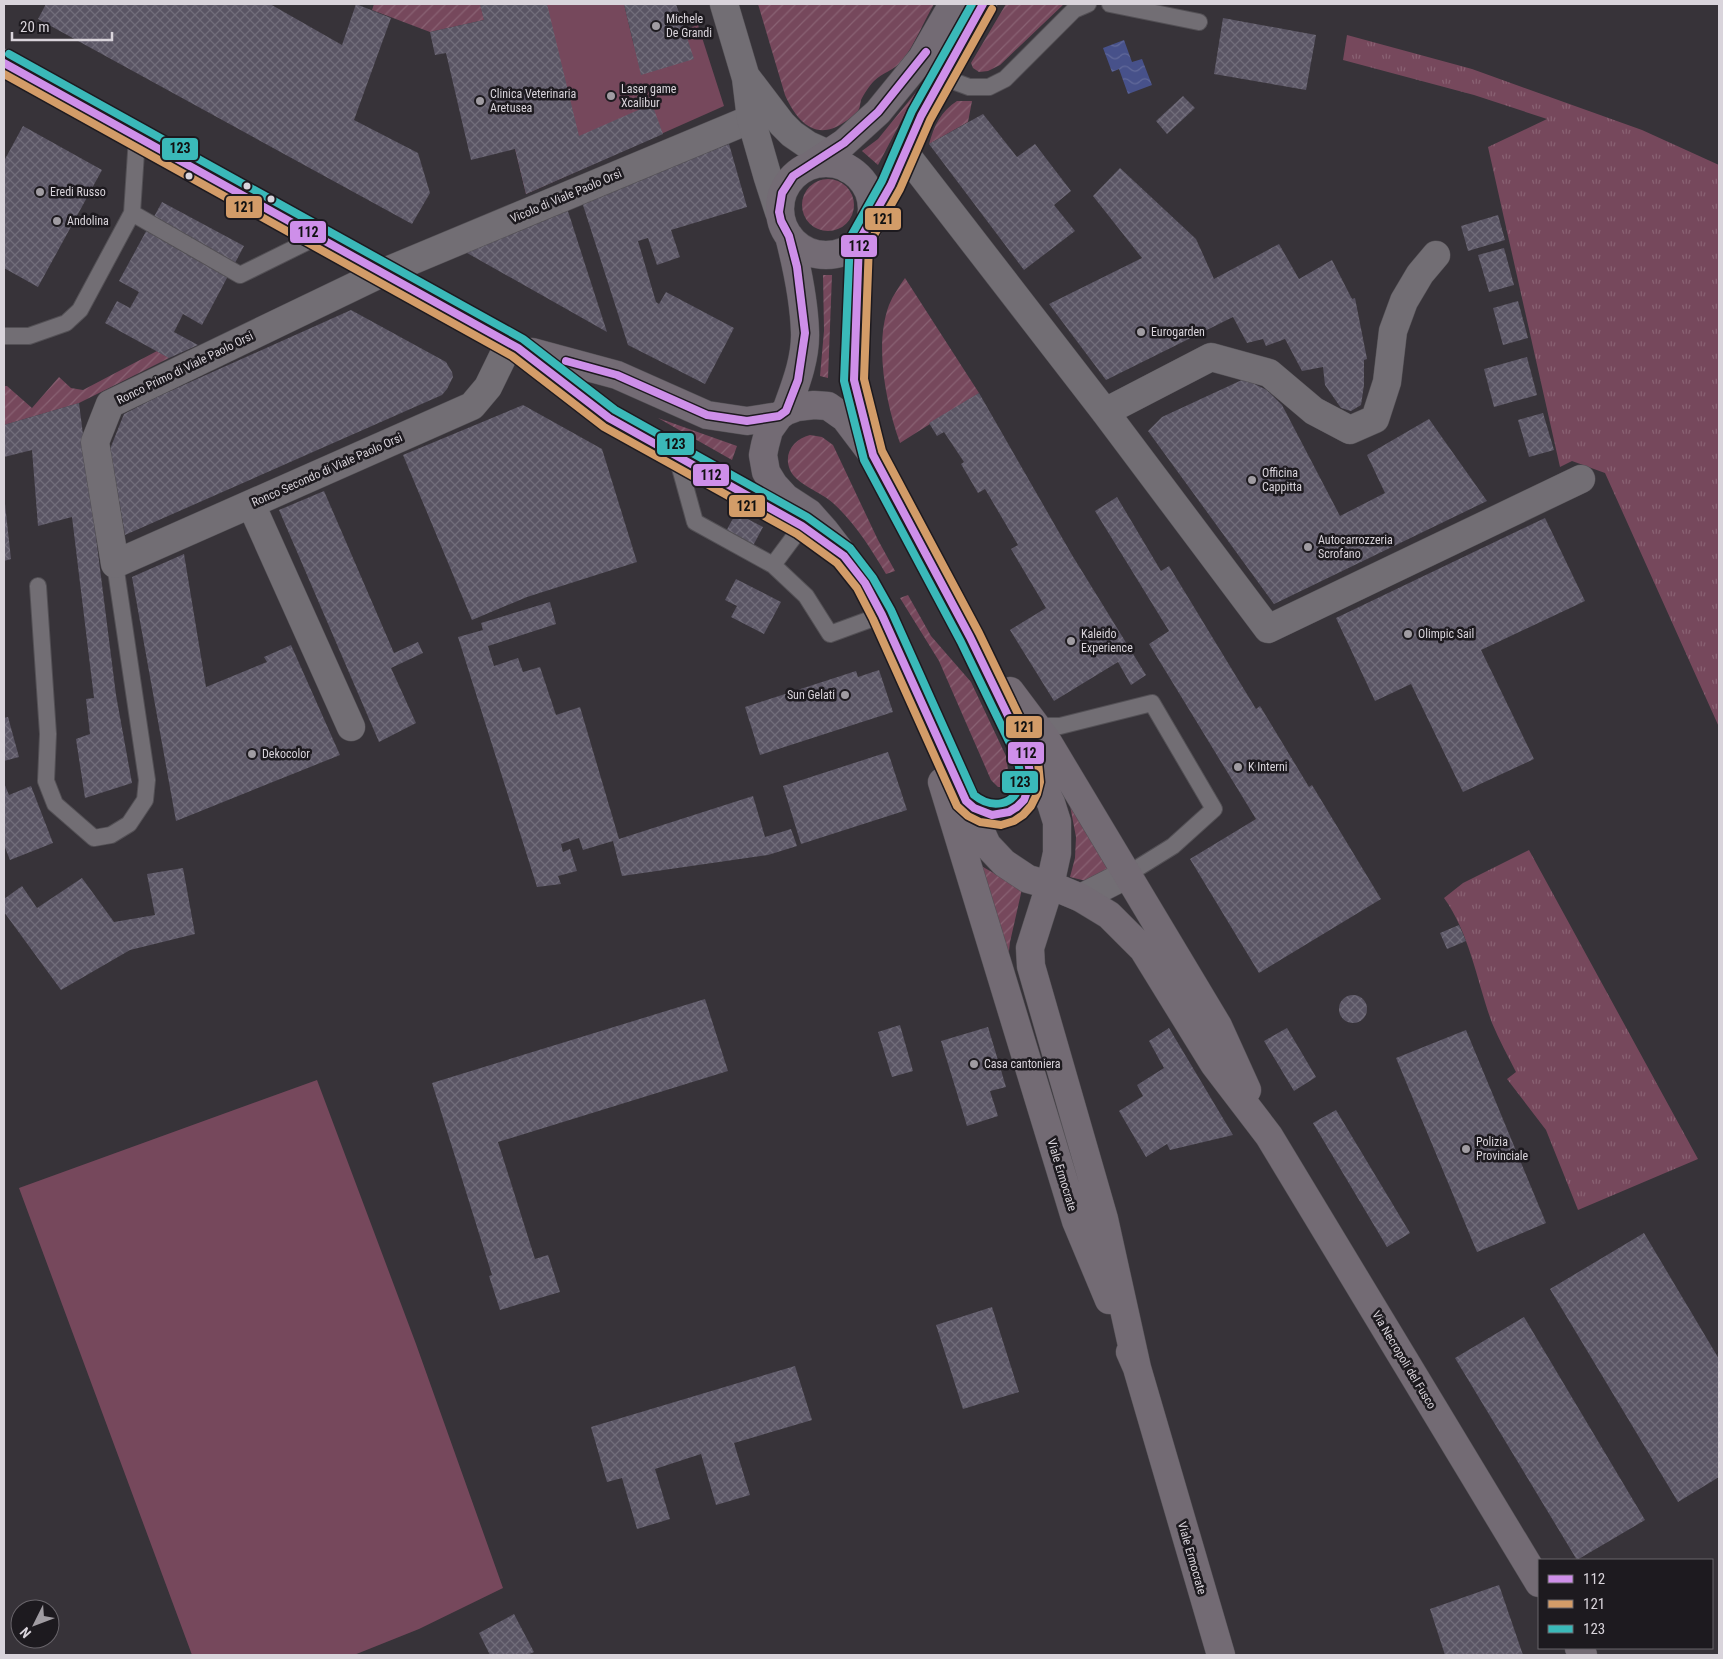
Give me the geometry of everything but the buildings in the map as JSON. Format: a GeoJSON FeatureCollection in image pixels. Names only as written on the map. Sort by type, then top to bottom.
{"type":"FeatureCollection","features":[{"type":"Feature","properties":{"kind":"main road"},"geometry":{"type":"LineString","coordinates":[[953,4],[922,58],[878,112],[828,163],[793,176],[782,193],[784,224],[797,267],[805,333],[798,380],[782,414],[769,430],[764,445],[766,472],[774,485],[786,498],[808,513],[826,531],[865,583],[882,615],[987,844],[1004,863],[1028,879],[1050,885],[1081,898],[1108,914],[1143,949],[1214,1064],[1269,1136]]}},
{"type":"Feature","properties":{"kind":"main road"},"geometry":{"type":"LineString","coordinates":[[784,224],[802,248],[810,253],[827,255],[845,251],[865,230],[891,185],[904,152],[942,77],[983,4]]}},
{"type":"Feature","properties":{"kind":"main road"},"geometry":{"type":"LineString","coordinates":[[4,63],[514,346],[609,418],[802,526],[844,556]]}},
{"type":"Feature","properties":{"kind":"main road"},"geometry":{"type":"LineString","coordinates":[[828,163],[863,181],[871,199],[865,230],[854,380],[873,455]]}},
{"type":"Feature","properties":{"kind":"main road"},"geometry":{"type":"LineString","coordinates":[[514,346],[617,375],[706,415],[746,421],[782,414],[797,407],[828,406],[845,418],[873,455],[970,637],[1051,803],[1057,822],[1057,853],[1050,885],[1030,948],[1031,966],[1104,1219],[1137,1368]]}},
{"type":"Feature","properties":{"kind":"main road"},"geometry":{"type":"LineString","coordinates":[[970,637],[1046,739],[1128,874],[1218,1026],[1269,1136]]}},
{"type":"Feature","properties":{"kind":"main road","name":"Viale Ermocrate"},"geometry":{"type":"LineString","coordinates":[[916,689],[954,822],[1076,1221],[1137,1368],[1221,1655]]}},
{"type":"Feature","properties":{"kind":"main road"},"geometry":{"type":"LineString","coordinates":[[966,801],[978,811],[986,814],[1003,814],[1016,808],[1022,803],[1029,788],[1030,777],[1027,755]]}},
{"type":"Feature","properties":{"kind":"main road"},"geometry":{"type":"LineString","coordinates":[[1038,924],[1059,908],[1081,898]]}},
{"type":"Feature","properties":{"kind":"main road","name":"Via Necropoli del Fusco"},"geometry":{"type":"LineString","coordinates":[[1269,1136],[1538,1581]]}},
{"type":"Feature","properties":{"kind":"street"},"geometry":{"type":"LineString","coordinates":[[724,4],[746,78],[751,118],[768,178],[784,224]]}},
{"type":"Feature","properties":{"kind":"street"},"geometry":{"type":"LineString","coordinates":[[746,78],[782,124],[828,163]]}},
{"type":"Feature","properties":{"kind":"street","name":"Vicolo di Viale Paolo Orsi"},"geometry":{"type":"LineString","coordinates":[[382,273],[751,118]]}},
{"type":"Feature","properties":{"kind":"street"},"geometry":{"type":"LineString","coordinates":[[904,152],[1105,412],[1268,629],[1581,479]]}},
{"type":"Feature","properties":{"kind":"street"},"geometry":{"type":"LineString","coordinates":[[1105,412],[1211,356],[1269,373],[1314,411],[1350,430],[1376,418],[1387,382],[1393,332],[1404,301],[1420,274],[1436,255]]}},
{"type":"Feature","properties":{"kind":"street","name":"Ronco Primo di Viale Paolo Orsi"},"geometry":{"type":"LineString","coordinates":[[116,564],[95,442],[110,404],[382,273]]}},
{"type":"Feature","properties":{"kind":"street","name":"Ronco Secondo di Viale Paolo Orsi"},"geometry":{"type":"LineString","coordinates":[[116,564],[472,406],[488,387],[514,346]]}},
{"type":"Feature","properties":{"kind":"street"},"geometry":{"type":"LineString","coordinates":[[251,504],[351,727]]}},
{"type":"Feature","properties":{"kind":"street"},"geometry":{"type":"LineString","coordinates":[[1081,898],[1128,874]]}},
{"type":"Feature","properties":{"kind":"lane"},"geometry":{"type":"LineString","coordinates":[[942,77],[969,86],[989,87],[1005,79],[1074,10],[1088,4]]}},
{"type":"Feature","properties":{"kind":"lane"},"geometry":{"type":"LineString","coordinates":[[1110,4],[1199,22]]}},
{"type":"Feature","properties":{"kind":"lane"},"geometry":{"type":"LineString","coordinates":[[4,336],[29,336],[66,322],[80,310],[132,213],[137,137]]}},
{"type":"Feature","properties":{"kind":"lane"},"geometry":{"type":"LineString","coordinates":[[132,213],[240,275],[318,237]]}},
{"type":"Feature","properties":{"kind":"lane"},"geometry":{"type":"LineString","coordinates":[[677,457],[695,522],[773,565],[806,596],[830,634],[882,615]]}},
{"type":"Feature","properties":{"kind":"lane"},"geometry":{"type":"LineString","coordinates":[[773,565],[802,526]]}},
{"type":"Feature","properties":{"kind":"lane"},"geometry":{"type":"LineString","coordinates":[[38,586],[48,734],[46,781],[55,804],[94,838],[111,834],[129,824],[145,800],[147,780],[116,564]]}},
{"type":"Feature","properties":{"kind":"lane"},"geometry":{"type":"LineString","coordinates":[[1036,726],[1060,726],[1152,703],[1214,809],[1173,846],[1128,874]]}},
{"type":"Feature","properties":{"kind":"green space"},"geometry":{"type":"Polygon","coordinates":[[[374,4],[480,4],[484,20],[430,32],[372,10],[374,4]]]}},
{"type":"Feature","properties":{"kind":"green space","name":"Laser game Xcalibur"},"geometry":{"type":"Polygon","coordinates":[[[480,4],[624,4],[634,46],[698,25],[724,106],[526,194],[480,4]]]}},
{"type":"Feature","properties":{"kind":"green space"},"geometry":{"type":"Polygon","coordinates":[[[758,4],[934,4],[915,41],[902,61],[872,83],[861,100],[858,111],[853,116],[833,128],[824,130],[815,129],[801,120],[785,95],[758,4]]]}},
{"type":"Feature","properties":{"kind":"green space"},"geometry":{"type":"Polygon","coordinates":[[[1006,4],[1064,4],[1000,65],[988,71],[979,72],[973,68],[971,63],[1006,4]]]}},
{"type":"Feature","properties":{"kind":"green space"},"geometry":{"type":"Polygon","coordinates":[[[1347,35],[1472,69],[1642,130],[1719,165],[1719,727],[1605,473],[1572,461],[1560,467],[1488,147],[1547,119],[1474,95],[1343,60],[1347,35]]]}},
{"type":"Feature","properties":{"kind":"green space"},"geometry":{"type":"Polygon","coordinates":[[[917,91],[878,165],[862,151],[878,139],[917,91]]]}},
{"type":"Feature","properties":{"kind":"green space"},"geometry":{"type":"Polygon","coordinates":[[[957,101],[972,101],[968,122],[929,144],[939,120],[947,109],[957,101]]]}},
{"type":"Feature","properties":{"kind":"green space"},"geometry":{"type":"Polygon","coordinates":[[[828,179],[838,181],[846,187],[852,195],[854,205],[852,215],[846,223],[838,229],[828,231],[818,229],[810,223],[804,215],[802,205],[804,195],[810,187],[818,181],[828,179]]]}},
{"type":"Feature","properties":{"kind":"green space"},"geometry":{"type":"Polygon","coordinates":[[[823,275],[832,275],[828,378],[820,376],[824,331],[823,275]]]}},
{"type":"Feature","properties":{"kind":"green space"},"geometry":{"type":"Polygon","coordinates":[[[905,278],[979,393],[900,443],[886,393],[882,338],[889,305],[905,278]]]}},
{"type":"Feature","properties":{"kind":"green space"},"geometry":{"type":"Polygon","coordinates":[[[157,351],[169,358],[79,403],[4,425],[4,386],[7,386],[32,408],[59,377],[71,388],[83,390],[157,351]]]}},
{"type":"Feature","properties":{"kind":"green space"},"geometry":{"type":"Polygon","coordinates":[[[658,418],[737,446],[732,460],[658,418]]]}},
{"type":"Feature","properties":{"kind":"green space"},"geometry":{"type":"Polygon","coordinates":[[[810,435],[822,437],[833,445],[878,540],[895,571],[886,574],[862,537],[841,511],[828,499],[803,484],[793,475],[788,464],[791,448],[799,440],[810,435]]]}},
{"type":"Feature","properties":{"kind":"green space"},"geometry":{"type":"Polygon","coordinates":[[[908,595],[931,636],[971,682],[1006,756],[1009,777],[1006,787],[998,787],[991,780],[939,661],[900,598],[908,595]]]}},
{"type":"Feature","properties":{"kind":"green space"},"geometry":{"type":"Polygon","coordinates":[[[1068,795],[1112,870],[1090,882],[1070,877],[1075,858],[1076,837],[1068,795]]]}},
{"type":"Feature","properties":{"kind":"green space"},"geometry":{"type":"Polygon","coordinates":[[[973,849],[983,867],[1022,889],[1010,942],[1007,968],[973,849]]]}},
{"type":"Feature","properties":{"kind":"green space"},"geometry":{"type":"Polygon","coordinates":[[[1529,850],[1698,1159],[1578,1210],[1546,1130],[1507,1079],[1516,1072],[1492,1023],[1467,943],[1453,912],[1444,898],[1463,883],[1529,850]]]}},
{"type":"Feature","properties":{"kind":"green space"},"geometry":{"type":"Polygon","coordinates":[[[317,1080],[416,1344],[503,1588],[419,1629],[354,1655],[192,1655],[19,1188],[317,1080]]]}},
{"type":"Feature","properties":{"kind":"water"},"geometry":{"type":"Polygon","coordinates":[[[1124,40],[1132,62],[1142,59],[1152,85],[1128,94],[1119,69],[1112,72],[1103,48],[1124,40]]]}},
{"type":"Feature","properties":{"kind":"transit line","name":"123"},"geometry":{"type":"LineString","coordinates":[[9,54],[523,339],[615,410],[807,517],[850,548],[873,578],[891,610],[974,795],[995,804],[1008,801],[1014,797],[1018,790],[1020,776],[1017,758],[961,642],[864,460],[844,381],[850,238],[882,181],[912,111],[972,4]]}},
{"type":"Feature","properties":{"kind":"transit line","name":"112"},"geometry":{"type":"LineString","coordinates":[[4,63],[518,348],[609,418],[802,526],[844,556],[865,583],[882,615],[966,801],[974,808],[992,815],[1009,812],[1024,800],[1029,786],[1030,773],[1027,755],[970,637],[873,455],[854,380],[859,241],[891,185],[921,116],[983,4]]}},
{"type":"Feature","properties":{"kind":"transit line","name":"121"},"geometry":{"type":"LineString","coordinates":[[4,74],[512,356],[604,427],[797,534],[837,563],[857,588],[873,619],[957,806],[968,816],[980,822],[1001,825],[1014,821],[1023,815],[1031,806],[1037,794],[1040,782],[1036,751],[979,633],[882,451],[864,379],[869,244],[900,189],[930,120],[992,9]]}},
{"type":"Feature","properties":{"kind":"transit line","name":"112"},"geometry":{"type":"LineString","coordinates":[[566,361],[617,375],[707,415],[747,421],[779,416],[786,411],[798,380],[805,333],[797,267],[789,236],[781,221],[779,212],[782,193],[793,176],[844,143],[878,112],[926,52]]}},
{"type":"Feature","properties":{"kind":"place","name":"Michele De Grandi"},"geometry":{"type":"Point","coordinates":[656,26]}},
{"type":"Feature","properties":{"kind":"place","name":"Laser game Xcalibur"},"geometry":{"type":"Point","coordinates":[611,96]}},
{"type":"Feature","properties":{"kind":"place","name":"Clinica Veterinaria Aretusea"},"geometry":{"type":"Point","coordinates":[480,101]}},
{"type":"Feature","properties":{"kind":"place","name":"Eredi Russo"},"geometry":{"type":"Point","coordinates":[40,192]}},
{"type":"Feature","properties":{"kind":"place","name":"Andolina"},"geometry":{"type":"Point","coordinates":[57,221]}},
{"type":"Feature","properties":{"kind":"place","name":"Eurogarden"},"geometry":{"type":"Point","coordinates":[1141,332]}},
{"type":"Feature","properties":{"kind":"place","name":"Officina Cappitta"},"geometry":{"type":"Point","coordinates":[1252,480]}},
{"type":"Feature","properties":{"kind":"place","name":"Autocarrozzeria Scrofano"},"geometry":{"type":"Point","coordinates":[1308,547]}},
{"type":"Feature","properties":{"kind":"place","name":"Olimpic Sail"},"geometry":{"type":"Point","coordinates":[1408,634]}},
{"type":"Feature","properties":{"kind":"place","name":"Kaleido Experience"},"geometry":{"type":"Point","coordinates":[1071,641]}},
{"type":"Feature","properties":{"kind":"place","name":"Sun Gelati"},"geometry":{"type":"Point","coordinates":[845,695]}},
{"type":"Feature","properties":{"kind":"place","name":"Dekocolor"},"geometry":{"type":"Point","coordinates":[252,754]}},
{"type":"Feature","properties":{"kind":"place","name":"K Interni"},"geometry":{"type":"Point","coordinates":[1238,767]}},
{"type":"Feature","properties":{"kind":"place","name":"Casa cantoniera"},"geometry":{"type":"Point","coordinates":[974,1064]}},
{"type":"Feature","properties":{"kind":"place","name":"Polizia Provinciale"},"geometry":{"type":"Point","coordinates":[1466,1149]}}]}
